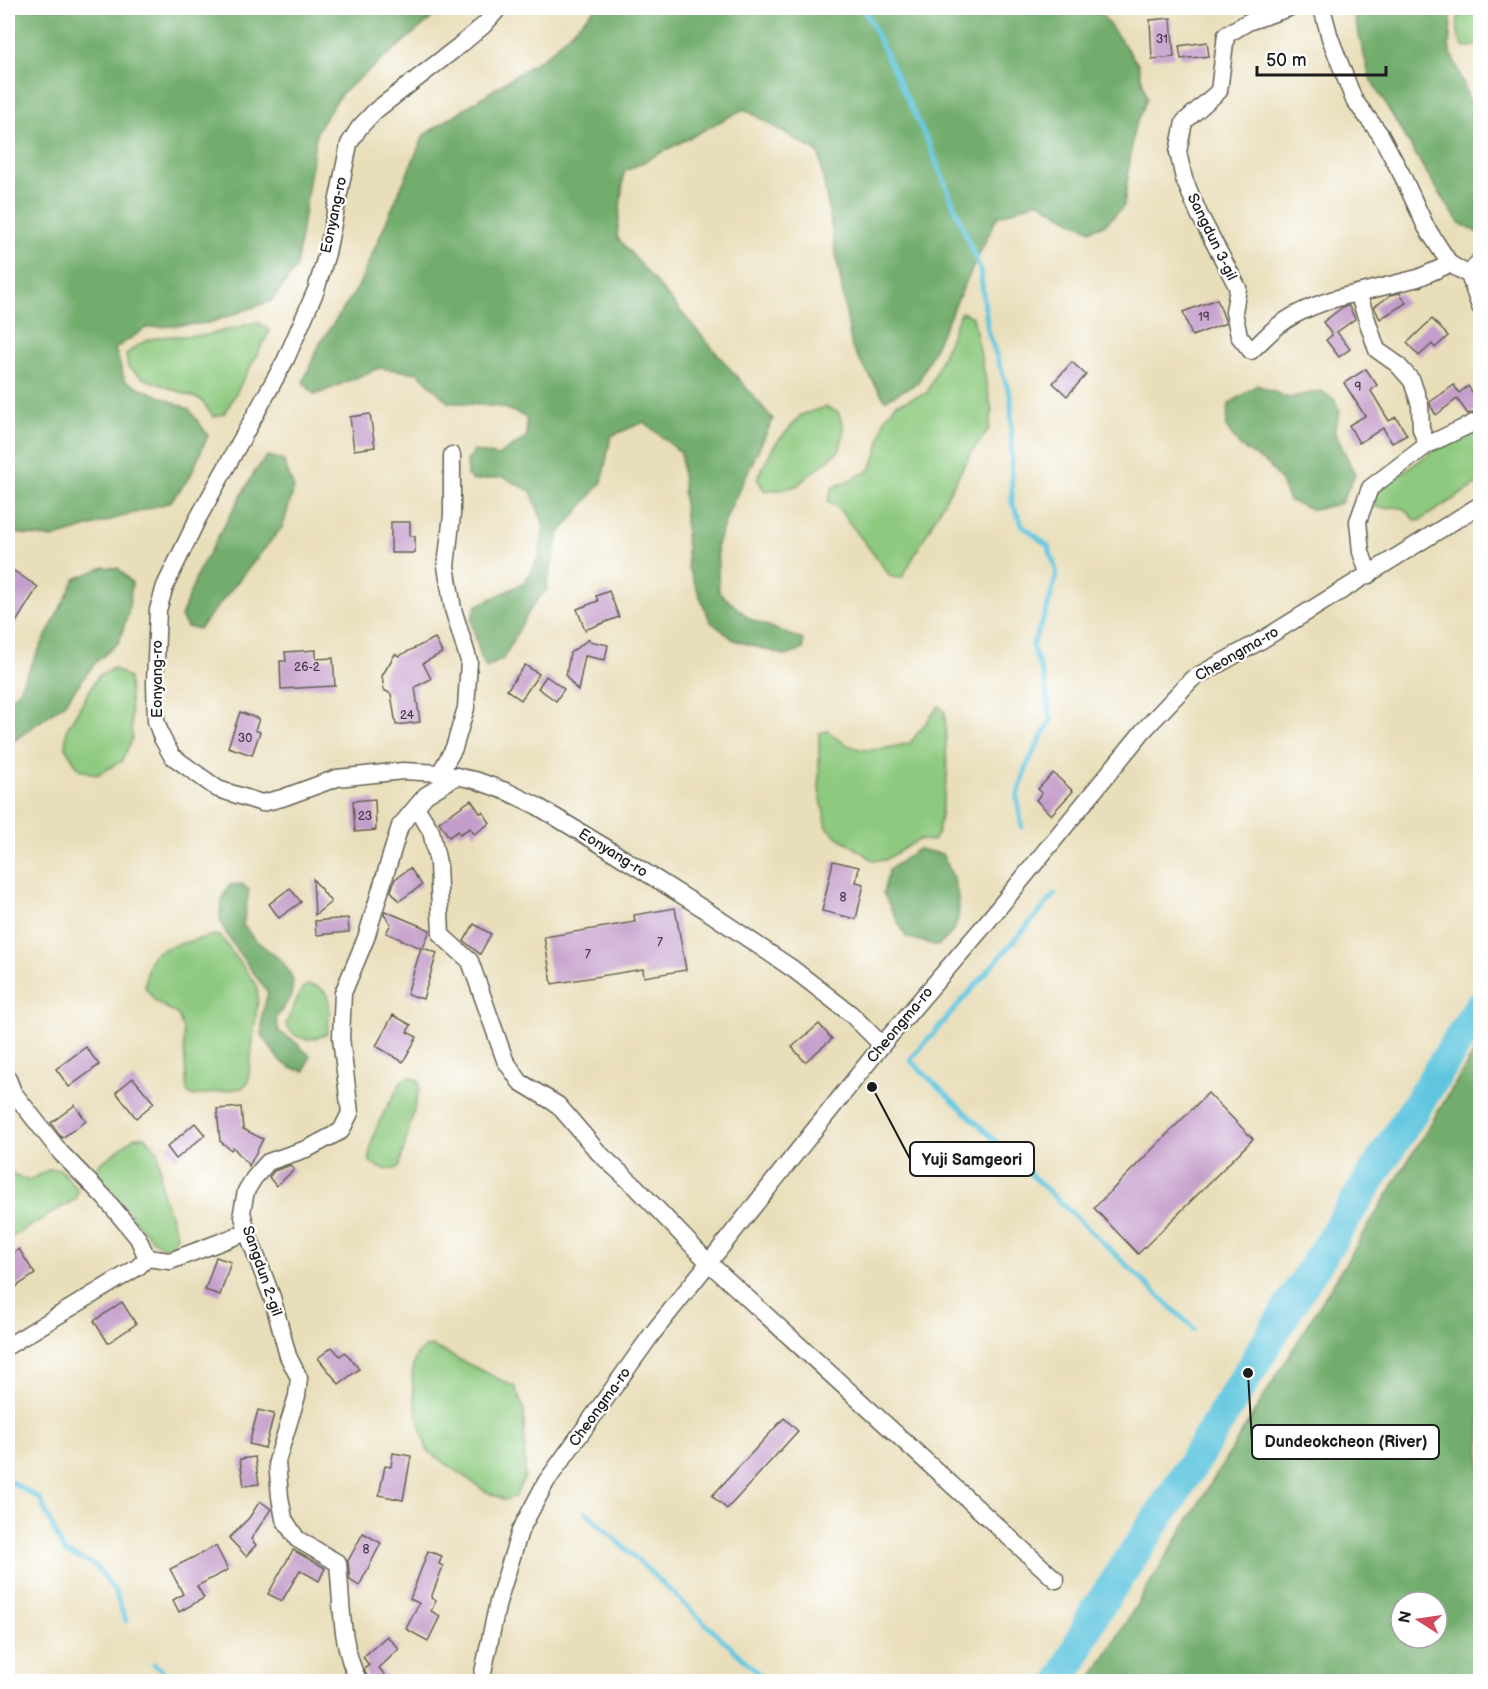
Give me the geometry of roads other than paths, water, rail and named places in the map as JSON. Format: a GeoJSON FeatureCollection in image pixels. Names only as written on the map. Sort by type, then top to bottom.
{"type":"FeatureCollection","features":[{"type":"Feature","properties":{"kind":"street","name":"Eonyang-ro"},"geometry":{"type":"LineString","coordinates":[[499,8],[484,25],[459,46],[375,111],[359,128],[349,144],[327,253],[316,290],[286,359],[197,520],[165,586],[158,610],[155,693],[156,721],[162,738],[172,756],[218,789],[262,803],[337,778],[404,771],[440,773],[486,784],[537,806],[707,911],[793,969],[851,1014],[882,1045]]}},
{"type":"Feature","properties":{"kind":"street","name":"Sangdun 3-gil"},"geometry":{"type":"LineString","coordinates":[[1289,8],[1248,22],[1226,34],[1219,92],[1184,122],[1178,152],[1184,179],[1199,214],[1238,288],[1234,312],[1239,336],[1251,351],[1280,325],[1302,311],[1331,299],[1358,293]]}},
{"type":"Feature","properties":{"kind":"street"},"geometry":{"type":"LineString","coordinates":[[1322,8],[1330,38],[1354,100],[1380,134],[1426,227],[1450,264],[1469,275],[1480,307]]}},
{"type":"Feature","properties":{"kind":"street"},"geometry":{"type":"LineString","coordinates":[[1469,275],[1480,260]]}},
{"type":"Feature","properties":{"kind":"street"},"geometry":{"type":"LineString","coordinates":[[1427,445],[1421,429],[1420,405],[1412,381],[1397,364],[1377,350],[1358,293],[1418,278],[1450,264]]}},
{"type":"Feature","properties":{"kind":"street"},"geometry":{"type":"LineString","coordinates":[[1369,575],[1361,552],[1358,521],[1370,488],[1427,445],[1480,420]]}},
{"type":"Feature","properties":{"kind":"street"},"geometry":{"type":"LineString","coordinates":[[440,773],[454,748],[466,708],[469,661],[453,609],[446,566],[452,515],[452,455]]}},
{"type":"Feature","properties":{"kind":"street","name":"Cheongma-ro"},"geometry":{"type":"LineString","coordinates":[[481,1682],[498,1602],[520,1531],[546,1482],[652,1334],[882,1045],[983,927],[1143,731],[1192,679],[1262,640],[1480,505]]}},
{"type":"Feature","properties":{"kind":"street","name":"Sangdun 2-gil"},"geometry":{"type":"LineString","coordinates":[[359,1682],[351,1667],[345,1639],[338,1563],[297,1539],[284,1519],[277,1461],[297,1396],[299,1378],[288,1356],[272,1297],[247,1232],[242,1212],[246,1191],[268,1162],[309,1148],[341,1131],[350,1113],[341,1038],[343,993],[366,938],[400,826],[426,795],[458,776]]}},
{"type":"Feature","properties":{"kind":"street"},"geometry":{"type":"LineString","coordinates":[[416,807],[431,831],[438,863],[441,935],[470,961],[505,1060],[520,1082],[558,1105],[598,1153],[636,1187],[709,1263],[1056,1580]]}},
{"type":"Feature","properties":{"kind":"street"},"geometry":{"type":"LineString","coordinates":[[8,1079],[13,1092],[61,1153],[104,1197],[138,1238],[147,1258]]}},
{"type":"Feature","properties":{"kind":"street"},"geometry":{"type":"LineString","coordinates":[[147,1258],[170,1262],[247,1232]]}},
{"type":"Feature","properties":{"kind":"street"},"geometry":{"type":"LineString","coordinates":[[8,1346],[138,1267],[147,1258]]}},
{"type":"Feature","properties":{"kind":"waterway"},"geometry":{"type":"LineString","coordinates":[[864,8],[931,149],[980,269],[988,331],[1011,398],[1012,503],[1023,526],[1048,546],[1057,573],[1047,609],[1032,646],[1044,678],[1051,720],[1028,763],[1017,797],[1022,827]]}},
{"type":"Feature","properties":{"kind":"waterway"},"geometry":{"type":"LineString","coordinates":[[1055,894],[910,1060],[1194,1329]]}},
{"type":"Feature","properties":{"kind":"waterway"},"geometry":{"type":"LineString","coordinates":[[1061,1682],[1093,1615],[1175,1492],[1300,1289],[1480,1006]]}},
{"type":"Feature","properties":{"kind":"waterway"},"geometry":{"type":"LineString","coordinates":[[8,1480],[40,1499],[64,1552],[95,1565],[114,1590],[126,1621]]}},
{"type":"Feature","properties":{"kind":"waterway"},"geometry":{"type":"LineString","coordinates":[[585,1511],[768,1682]]}},
{"type":"Feature","properties":{"kind":"waterway"},"geometry":{"type":"LineString","coordinates":[[154,1664],[174,1682]]}},
{"type":"Feature","properties":{"kind":"place","name":"Yuji Samgeori"},"geometry":{"type":"Point","coordinates":[872,1087]}},
{"type":"Feature","properties":{"kind":"place","name":"Dundeokcheon (River)"},"geometry":{"type":"Point","coordinates":[1248,1373]}}]}
